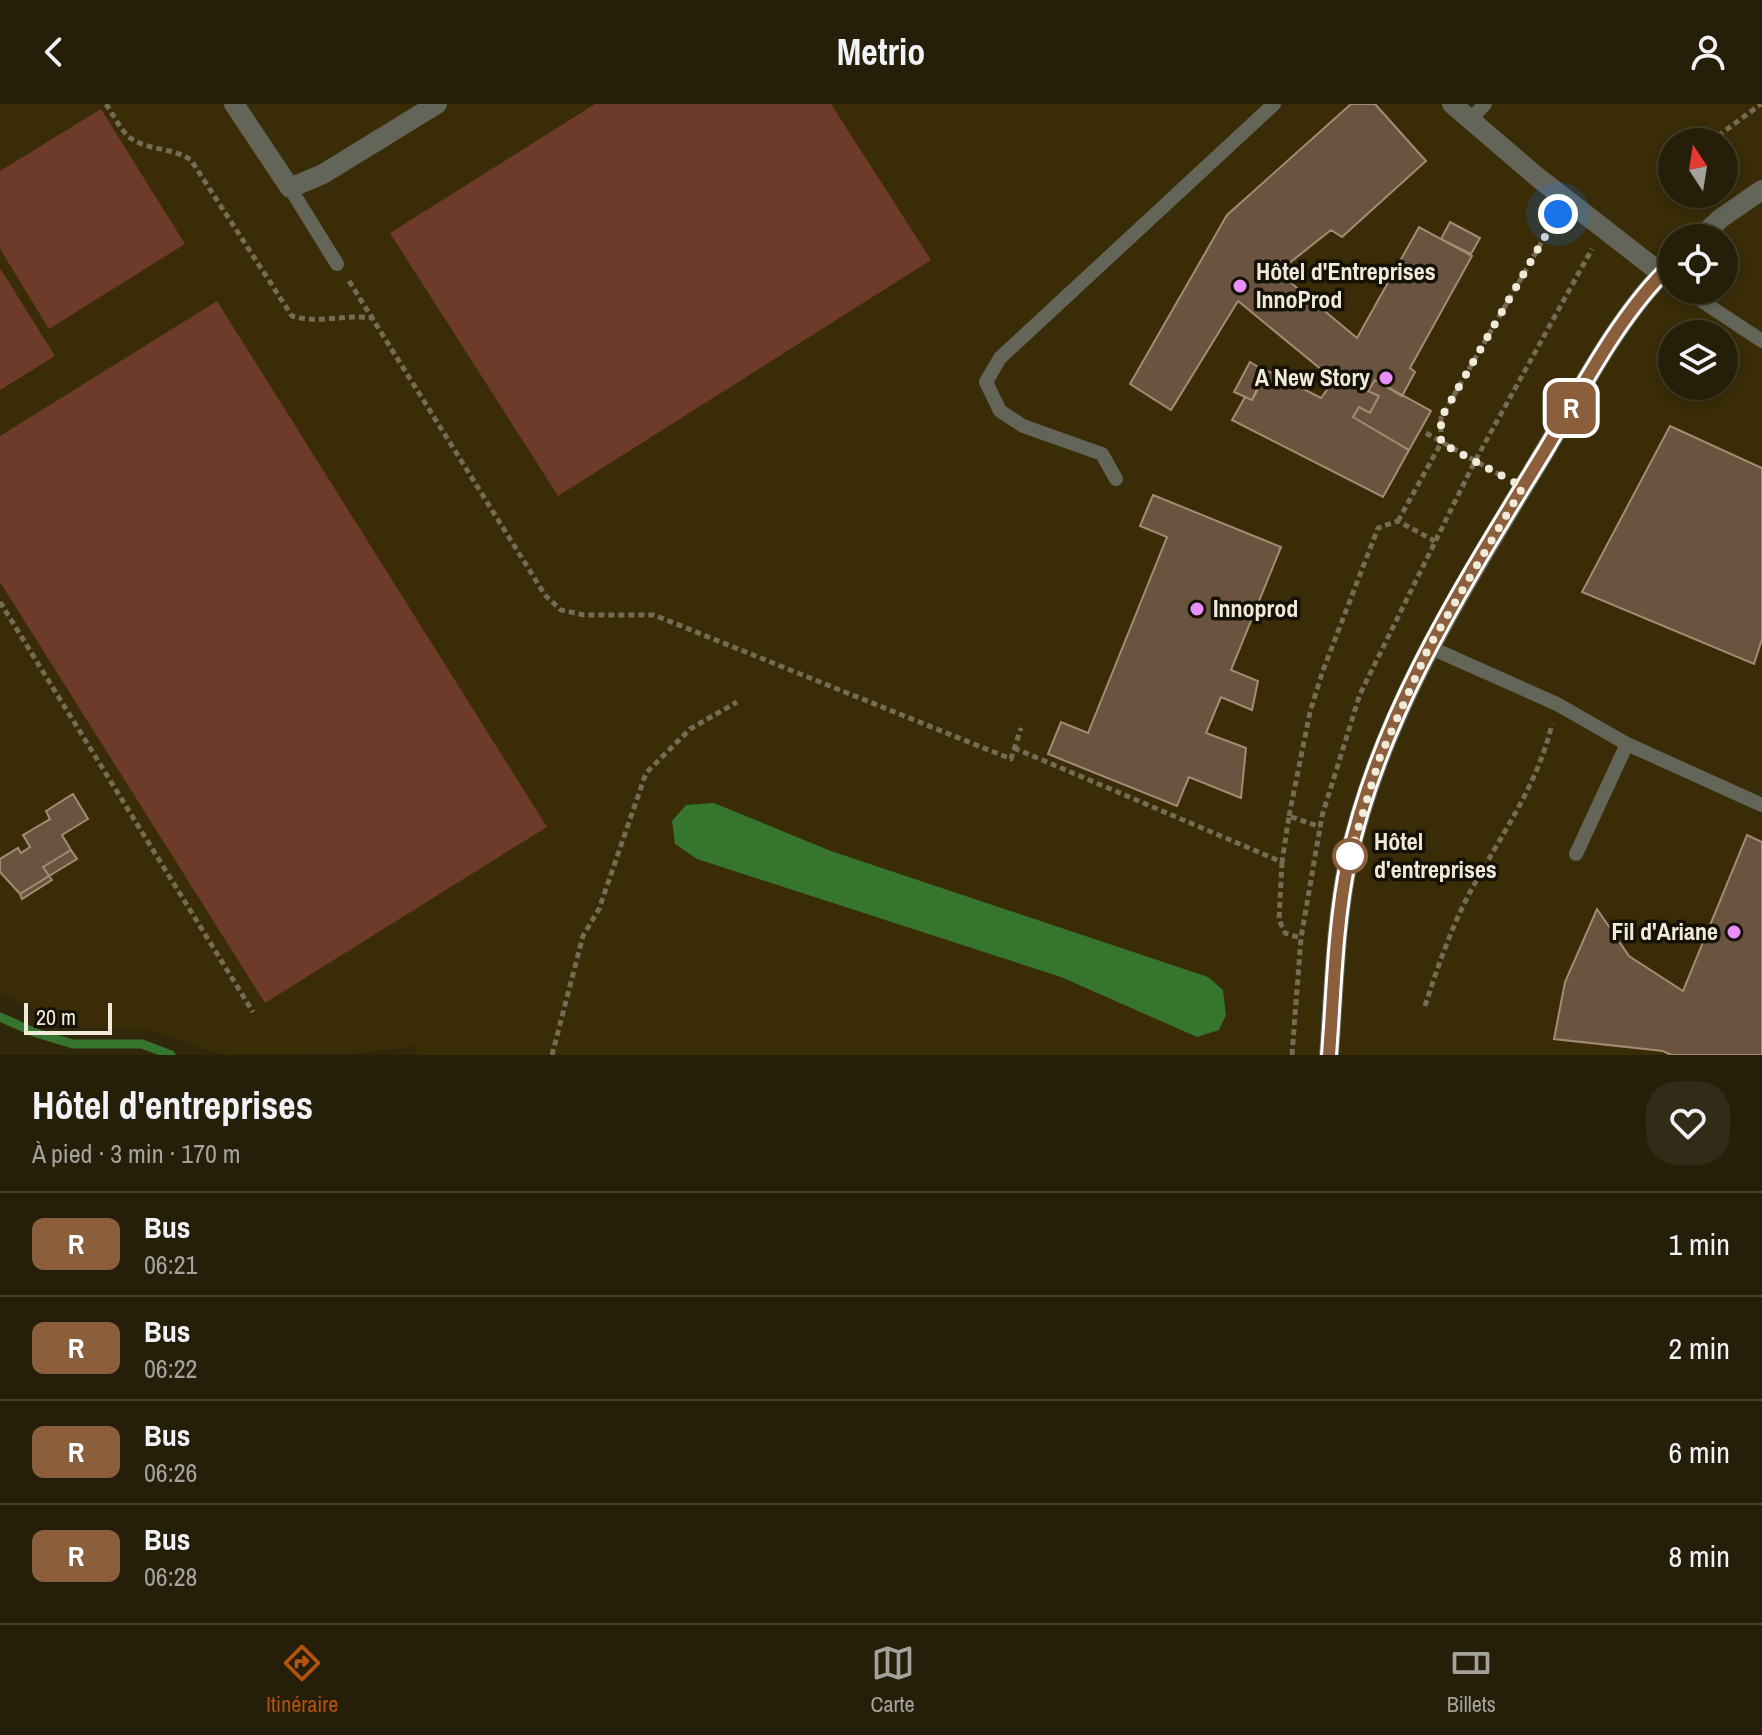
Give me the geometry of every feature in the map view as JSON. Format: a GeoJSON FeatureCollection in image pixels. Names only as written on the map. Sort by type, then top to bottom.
{"type":"FeatureCollection","features":[{"type":"Feature","properties":{"kind":"street"},"geometry":{"type":"LineString","coordinates":[[234,104],[290,188],[323,174],[437,104]]}},
{"type":"Feature","properties":{"kind":"street"},"geometry":{"type":"LineString","coordinates":[[1452,104],[1658,265]]}},
{"type":"Feature","properties":{"kind":"street"},"geometry":{"type":"LineString","coordinates":[[1715,224],[1762,190]]}},
{"type":"Feature","properties":{"kind":"street"},"geometry":{"type":"LineString","coordinates":[[1329,1055],[1348,862],[1380,757],[1429,647],[1523,487],[1629,315],[1658,285]]}},
{"type":"Feature","properties":{"kind":"lane"},"geometry":{"type":"LineString","coordinates":[[1116,479],[1102,454],[1023,426],[1000,411],[986,382],[1000,358],[1274,104]]}},
{"type":"Feature","properties":{"kind":"lane"},"geometry":{"type":"LineString","coordinates":[[1470,120],[1485,104]]}},
{"type":"Feature","properties":{"kind":"lane"},"geometry":{"type":"LineString","coordinates":[[290,188],[337,264]]}},
{"type":"Feature","properties":{"kind":"lane"},"geometry":{"type":"LineString","coordinates":[[1706,304],[1762,341]]}},
{"type":"Feature","properties":{"kind":"lane"},"geometry":{"type":"LineString","coordinates":[[1429,647],[1557,704],[1627,744],[1762,805]]}},
{"type":"Feature","properties":{"kind":"lane"},"geometry":{"type":"LineString","coordinates":[[1576,854],[1627,744]]}},
{"type":"Feature","properties":{"kind":"path"},"geometry":{"type":"LineString","coordinates":[[106,104],[127,136],[143,145],[180,152],[191,160],[292,316],[304,319],[353,315],[375,318]]}},
{"type":"Feature","properties":{"kind":"path"},"geometry":{"type":"LineString","coordinates":[[1729,128],[1761,104]]}},
{"type":"Feature","properties":{"kind":"path"},"geometry":{"type":"LineString","coordinates":[[1301,938],[1285,933],[1279,920],[1282,862],[1310,712],[1322,673],[1378,528],[1398,521],[1441,443],[1441,418],[1558,214]]}},
{"type":"Feature","properties":{"kind":"path"},"geometry":{"type":"LineString","coordinates":[[337,264],[375,318],[545,595],[561,610],[584,615],[654,615],[1011,759],[1021,728]]}},
{"type":"Feature","properties":{"kind":"path"},"geometry":{"type":"LineString","coordinates":[[1426,433],[1523,487]]}},
{"type":"Feature","properties":{"kind":"path"},"geometry":{"type":"LineString","coordinates":[[1398,521],[1435,541]]}},
{"type":"Feature","properties":{"kind":"path"},"geometry":{"type":"LineString","coordinates":[[0,602],[253,1012]]}},
{"type":"Feature","properties":{"kind":"path"},"geometry":{"type":"LineString","coordinates":[[552,1055],[583,936],[604,897],[646,773],[690,729],[737,702]]}},
{"type":"Feature","properties":{"kind":"path"},"geometry":{"type":"LineString","coordinates":[[1425,1006],[1442,955],[1468,897],[1525,800],[1547,746],[1557,704]]}},
{"type":"Feature","properties":{"kind":"path"},"geometry":{"type":"LineString","coordinates":[[1014,748],[1282,862]]}},
{"type":"Feature","properties":{"kind":"path"},"geometry":{"type":"LineString","coordinates":[[1289,816],[1320,827]]}},
{"type":"Feature","properties":{"kind":"shaded area"},"geometry":{"type":"Polygon","coordinates":[[[0,104],[1762,104],[1762,1055],[417,1055],[415,1046],[354,1054],[224,1055],[152,1031],[72,1027],[0,993],[0,104]]]}},
{"type":"Feature","properties":{"kind":"shaded area"},"geometry":{"type":"Polygon","coordinates":[[[595,104],[831,104],[931,260],[558,496],[390,233],[595,104]]]}},
{"type":"Feature","properties":{"kind":"shaded area"},"geometry":{"type":"Polygon","coordinates":[[[101,109],[185,244],[49,329],[0,249],[0,171],[101,109]]]}},
{"type":"Feature","properties":{"kind":"shaded area"},"geometry":{"type":"Polygon","coordinates":[[[0,268],[55,356],[0,390],[0,268]]]}},
{"type":"Feature","properties":{"kind":"shaded area"},"geometry":{"type":"Polygon","coordinates":[[[217,301],[547,827],[265,1003],[0,582],[0,436],[217,301]]]}},
{"type":"Feature","properties":{"kind":"shaded area"},"geometry":{"type":"Polygon","coordinates":[[[714,803],[831,851],[1208,977],[1223,990],[1226,1015],[1219,1030],[1197,1037],[1061,977],[697,859],[675,844],[672,821],[686,805],[714,803]]]}},
{"type":"Feature","properties":{"kind":"building","name":"Hôtel d'Entreprises InnoProd"},"geometry":{"type":"Polygon","coordinates":[[[1351,104],[1375,104],[1426,161],[1342,237],[1331,230],[1278,272],[1357,338],[1419,227],[1472,256],[1410,368],[1415,372],[1402,396],[1375,380],[1368,391],[1379,396],[1370,413],[1359,407],[1353,417],[1409,450],[1383,497],[1232,420],[1245,397],[1252,400],[1268,371],[1321,398],[1334,380],[1238,301],[1171,410],[1130,384],[1227,215],[1351,104]]]}},
{"type":"Feature","properties":{"kind":"building"},"geometry":{"type":"Polygon","coordinates":[[[1450,222],[1480,238],[1471,254],[1441,239],[1450,222]]]}},
{"type":"Feature","properties":{"kind":"building"},"geometry":{"type":"Polygon","coordinates":[[[1250,362],[1265,371],[1252,400],[1234,392],[1250,362]]]}},
{"type":"Feature","properties":{"kind":"building"},"geometry":{"type":"Polygon","coordinates":[[[1375,380],[1431,411],[1409,450],[1353,417],[1359,407],[1370,413],[1379,396],[1368,391],[1375,380]]]}},
{"type":"Feature","properties":{"kind":"building"},"geometry":{"type":"Polygon","coordinates":[[[1670,426],[1762,468],[1762,639],[1754,664],[1582,592],[1670,426]]]}},
{"type":"Feature","properties":{"kind":"building","name":"Innoprod"},"geometry":{"type":"Polygon","coordinates":[[[1153,495],[1281,547],[1231,670],[1258,681],[1252,710],[1221,697],[1206,733],[1246,748],[1241,798],[1189,777],[1177,806],[1048,754],[1061,722],[1088,733],[1167,537],[1140,526],[1153,495]]]}},
{"type":"Feature","properties":{"kind":"building"},"geometry":{"type":"Polygon","coordinates":[[[73,794],[88,819],[62,835],[71,850],[43,867],[49,876],[20,894],[0,872],[0,859],[18,848],[21,853],[30,847],[23,835],[50,819],[46,811],[73,794]]]}},
{"type":"Feature","properties":{"kind":"building","name":"Fil d'Ariane"},"geometry":{"type":"Polygon","coordinates":[[[1747,835],[1762,842],[1762,1055],[1671,1055],[1663,1051],[1554,1039],[1565,982],[1597,909],[1629,956],[1683,991],[1747,835]]]}},
{"type":"Feature","properties":{"kind":"building"},"geometry":{"type":"Polygon","coordinates":[[[71,850],[77,859],[49,876],[43,867],[71,850]]]}},
{"type":"Feature","properties":{"kind":"building"},"geometry":{"type":"Polygon","coordinates":[[[49,876],[52,880],[22,899],[20,894],[49,876]]]}},
{"type":"Feature","properties":{"kind":"waterway"},"geometry":{"type":"LineString","coordinates":[[0,1017],[36,1033],[73,1044],[142,1044],[171,1055]]}},
{"type":"Feature","properties":{"kind":"bus line","name":"R"},"geometry":{"type":"LineString","coordinates":[[1329,1055],[1348,862],[1380,757],[1429,647],[1629,315],[1658,279]]}},
{"type":"Feature","properties":{"kind":"place","name":"Hôtel d'Entreprises InnoProd"},"geometry":{"type":"Point","coordinates":[1240,286]}},
{"type":"Feature","properties":{"kind":"place","name":"A New Story"},"geometry":{"type":"Point","coordinates":[1386,378]}},
{"type":"Feature","properties":{"kind":"place","name":"Innoprod"},"geometry":{"type":"Point","coordinates":[1197,609]}},
{"type":"Feature","properties":{"kind":"place","name":"Hôtel d'entreprises"},"geometry":{"type":"Point","coordinates":[1350,856]}},
{"type":"Feature","properties":{"kind":"place","name":"Fil d'Ariane"},"geometry":{"type":"Point","coordinates":[1734,932]}},
{"type":"Feature","properties":{"kind":"route"},"geometry":{"type":"LineString","coordinates":[[1350,856],[1348,862],[1380,757],[1429,647],[1523,487],[1441,443],[1441,418],[1558,214]]}}]}
